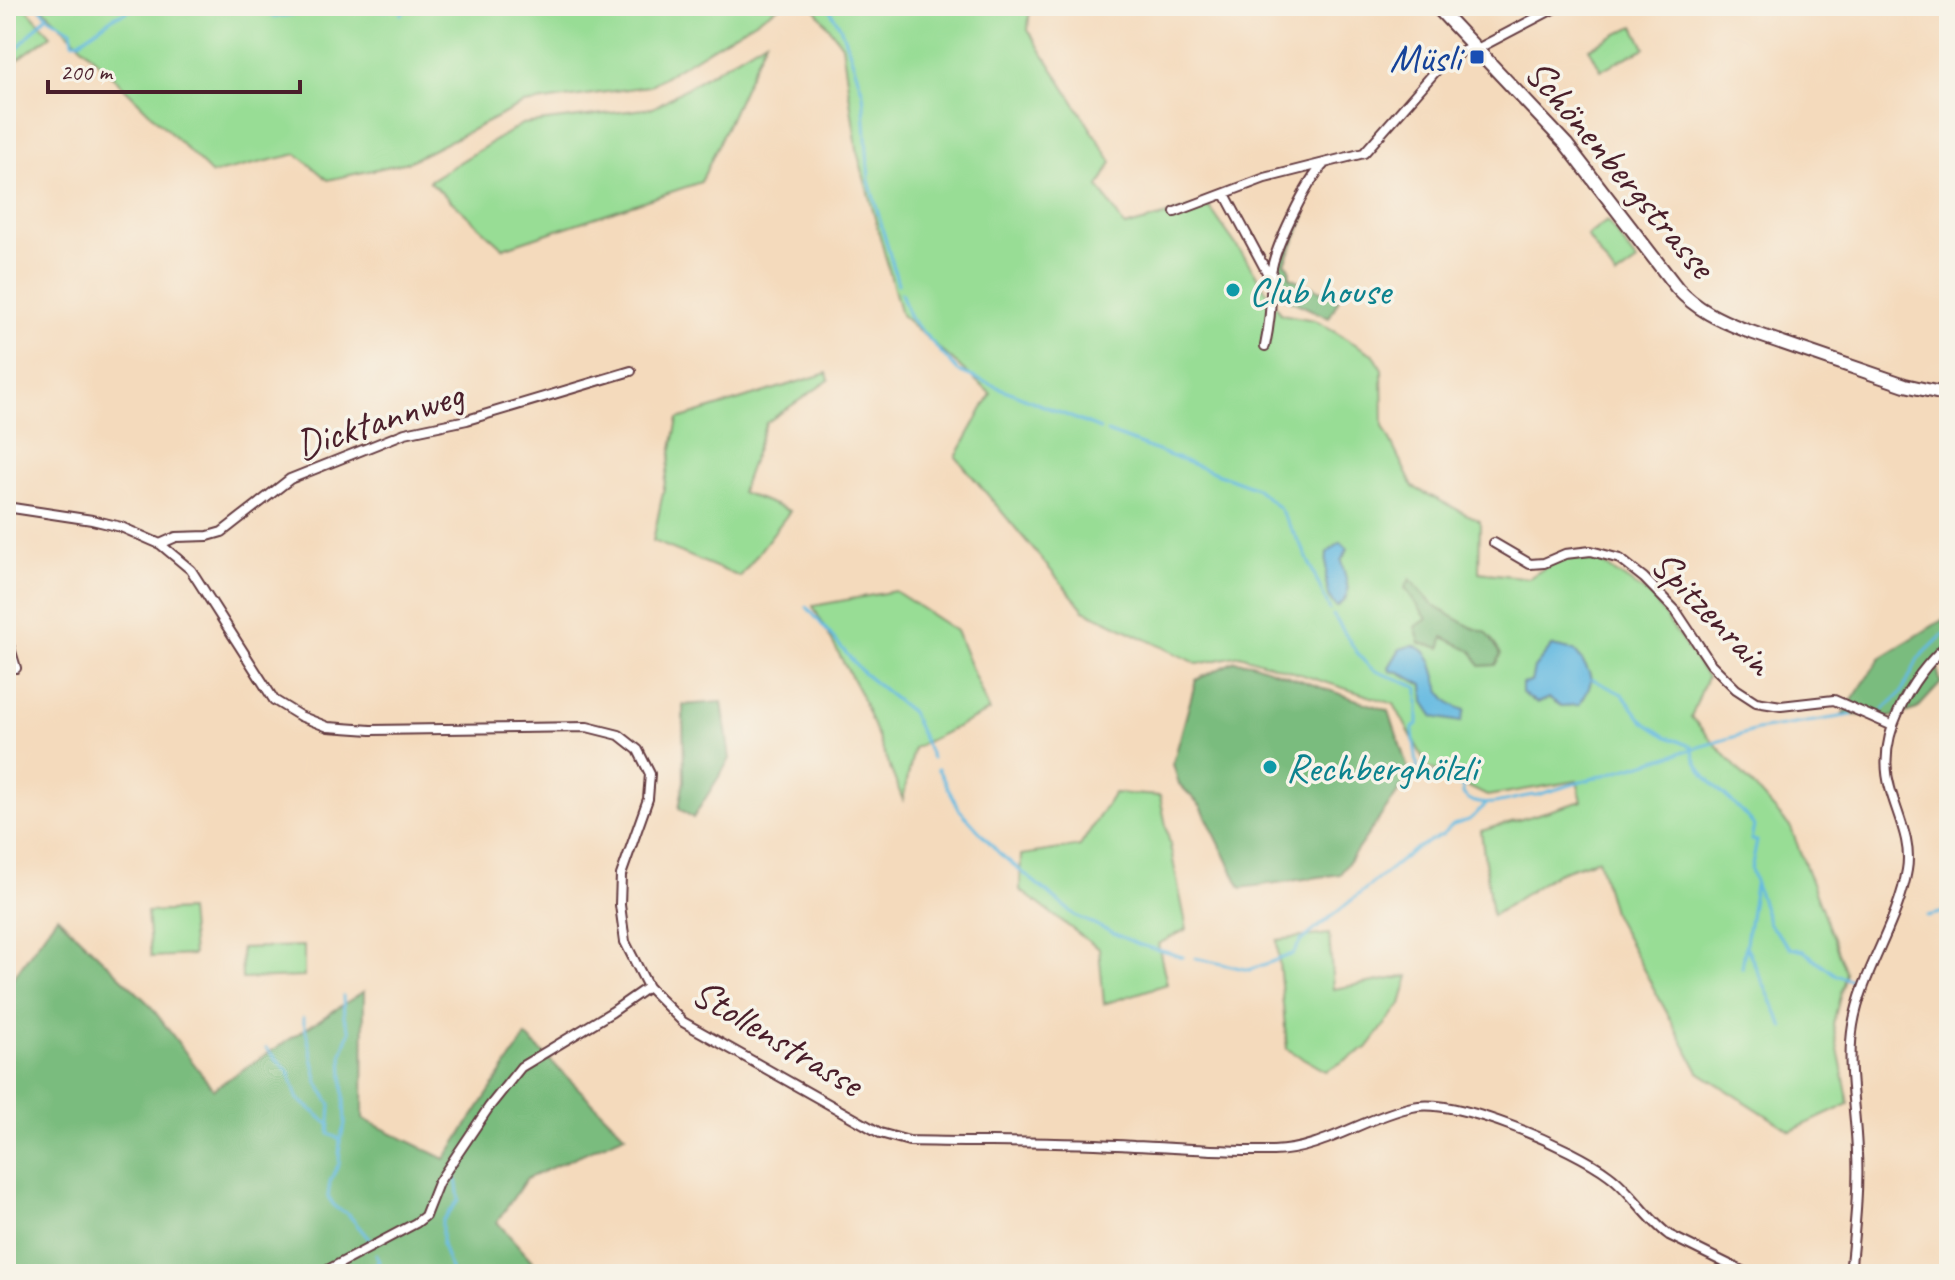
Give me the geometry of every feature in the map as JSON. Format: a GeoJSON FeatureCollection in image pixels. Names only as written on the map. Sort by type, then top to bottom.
{"type":"FeatureCollection","features":[{"type":"Feature","properties":{"kind":"street","name":"Schönenbergstrasse"},"geometry":{"type":"LineString","coordinates":[[1436,6],[1566,144],[1669,279],[1695,305],[1745,330],[1905,385],[1949,395]]}},
{"type":"Feature","properties":{"kind":"street"},"geometry":{"type":"LineString","coordinates":[[1175,212],[1265,178],[1364,153],[1441,65],[1559,6]]}},
{"type":"Feature","properties":{"kind":"street"},"geometry":{"type":"LineString","coordinates":[[1265,346],[1271,320],[1274,257],[1310,182],[1325,163]]}},
{"type":"Feature","properties":{"kind":"street"},"geometry":{"type":"LineString","coordinates":[[1225,194],[1271,279]]}},
{"type":"Feature","properties":{"kind":"street","name":"Dicktannweg"},"geometry":{"type":"LineString","coordinates":[[160,544],[176,537],[208,536],[222,532],[290,479],[405,433],[467,420],[631,371]]}},
{"type":"Feature","properties":{"kind":"street","name":"Stollenstrasse"},"geometry":{"type":"LineString","coordinates":[[6,507],[92,520],[121,527],[160,544],[185,564],[205,589],[274,700],[300,716],[328,727],[371,730],[587,727],[619,735],[638,750],[650,774],[648,799],[621,875],[620,905],[625,942],[648,987],[683,1022],[894,1139],[1134,1146],[1184,1151],[1278,1151],[1308,1144],[1410,1107],[1429,1104],[1519,1129],[1582,1159],[1609,1175],[1669,1235],[1748,1274]]}},
{"type":"Feature","properties":{"kind":"street","name":"Spitzenrain"},"geometry":{"type":"LineString","coordinates":[[1494,543],[1530,564],[1544,563],[1565,554],[1591,551],[1620,559],[1644,578],[1676,611],[1711,664],[1736,689],[1756,702],[1781,706],[1834,700],[1893,726]]}},
{"type":"Feature","properties":{"kind":"street"},"geometry":{"type":"LineString","coordinates":[[6,635],[16,668]]}},
{"type":"Feature","properties":{"kind":"street"},"geometry":{"type":"LineString","coordinates":[[1850,1274],[1858,1153],[1851,1052],[1853,1026],[1864,986],[1900,894],[1908,857],[1906,838],[1885,764],[1893,726],[1916,680],[1949,643]]}},
{"type":"Feature","properties":{"kind":"street"},"geometry":{"type":"LineString","coordinates":[[320,1274],[425,1216],[448,1168],[489,1107],[521,1067],[648,987]]}},
{"type":"Feature","properties":{"kind":"green space"},"geometry":{"type":"Polygon","coordinates":[[[6,6],[24,6],[51,35],[7,67],[6,6]]]}},
{"type":"Feature","properties":{"kind":"green space"},"geometry":{"type":"Polygon","coordinates":[[[41,6],[780,6],[649,86],[523,104],[408,162],[328,180],[297,154],[212,174],[41,6]]]}},
{"type":"Feature","properties":{"kind":"green space"},"geometry":{"type":"Polygon","coordinates":[[[813,6],[1030,6],[1028,30],[1112,162],[1099,187],[1125,227],[1207,204],[1281,314],[1314,320],[1374,355],[1382,369],[1383,426],[1413,487],[1480,521],[1479,572],[1529,578],[1562,557],[1600,562],[1651,596],[1707,677],[1691,717],[1791,828],[1846,973],[1833,1024],[1849,1104],[1791,1131],[1699,1072],[1614,915],[1598,859],[1557,873],[1492,916],[1481,831],[1582,801],[1577,781],[1487,796],[1428,767],[1394,704],[1240,655],[1198,664],[1084,610],[956,457],[991,394],[901,315],[858,155],[842,45],[813,6]]]}},
{"type":"Feature","properties":{"kind":"green space"},"geometry":{"type":"Polygon","coordinates":[[[1634,26],[1645,48],[1601,70],[1589,48],[1634,26]]]}},
{"type":"Feature","properties":{"kind":"green space"},"geometry":{"type":"Polygon","coordinates":[[[766,40],[701,182],[503,248],[429,181],[522,124],[653,108],[766,40]]]}},
{"type":"Feature","properties":{"kind":"green space"},"geometry":{"type":"Polygon","coordinates":[[[1298,212],[1306,215],[1285,263],[1289,266],[1290,277],[1339,299],[1329,318],[1279,295],[1279,261],[1298,212]]]}},
{"type":"Feature","properties":{"kind":"green space"},"geometry":{"type":"Polygon","coordinates":[[[1607,221],[1637,262],[1616,277],[1587,236],[1607,221]]]}},
{"type":"Feature","properties":{"kind":"green space"},"geometry":{"type":"Polygon","coordinates":[[[827,373],[829,380],[766,423],[741,492],[790,511],[740,577],[653,541],[678,419],[827,373]]]}},
{"type":"Feature","properties":{"kind":"green space"},"geometry":{"type":"Polygon","coordinates":[[[1410,579],[1434,606],[1487,633],[1501,654],[1495,665],[1480,666],[1472,651],[1443,637],[1441,648],[1420,643],[1415,627],[1427,619],[1405,588],[1410,579]]]}},
{"type":"Feature","properties":{"kind":"green space"},"geometry":{"type":"Polygon","coordinates":[[[895,591],[956,631],[989,711],[914,748],[903,800],[860,693],[813,606],[895,591]]]}},
{"type":"Feature","properties":{"kind":"green space"},"geometry":{"type":"Polygon","coordinates":[[[1949,616],[1949,645],[1935,662],[1941,683],[1917,709],[1891,717],[1843,714],[1880,658],[1949,616]]]}},
{"type":"Feature","properties":{"kind":"green space"},"geometry":{"type":"Polygon","coordinates":[[[1235,661],[1251,663],[1389,711],[1410,775],[1340,874],[1241,888],[1201,806],[1179,784],[1173,764],[1196,680],[1235,661]]]}},
{"type":"Feature","properties":{"kind":"green space"},"geometry":{"type":"Polygon","coordinates":[[[722,702],[730,759],[693,818],[679,808],[684,781],[683,705],[722,702]]]}},
{"type":"Feature","properties":{"kind":"green space"},"geometry":{"type":"Polygon","coordinates":[[[1114,793],[1160,796],[1187,929],[1158,944],[1167,984],[1104,1004],[1099,949],[1020,890],[1021,855],[1080,846],[1114,793]]]}},
{"type":"Feature","properties":{"kind":"green space"},"geometry":{"type":"Polygon","coordinates":[[[189,910],[193,955],[151,957],[147,912],[189,910]]]}},
{"type":"Feature","properties":{"kind":"green space"},"geometry":{"type":"Polygon","coordinates":[[[57,916],[149,1004],[213,1089],[364,991],[363,1119],[445,1159],[526,1036],[625,1135],[526,1179],[497,1222],[532,1261],[526,1274],[384,1274],[379,1270],[373,1274],[6,1274],[6,988],[57,916]]]}},
{"type":"Feature","properties":{"kind":"green space"},"geometry":{"type":"Polygon","coordinates":[[[1329,934],[1333,989],[1409,976],[1401,1004],[1367,1048],[1326,1071],[1287,1049],[1277,940],[1329,934]]]}},
{"type":"Feature","properties":{"kind":"green space"},"geometry":{"type":"Polygon","coordinates":[[[304,946],[304,977],[242,979],[241,948],[304,946]]]}},
{"type":"Feature","properties":{"kind":"water"},"geometry":{"type":"Polygon","coordinates":[[[1341,542],[1348,549],[1341,561],[1347,593],[1336,607],[1327,589],[1327,553],[1341,542]]]}},
{"type":"Feature","properties":{"kind":"water"},"geometry":{"type":"Polygon","coordinates":[[[1413,645],[1423,650],[1429,658],[1444,697],[1465,710],[1461,722],[1434,717],[1424,702],[1423,685],[1399,672],[1390,671],[1389,667],[1400,649],[1413,645]]]}},
{"type":"Feature","properties":{"kind":"water"},"geometry":{"type":"Polygon","coordinates":[[[1552,646],[1575,651],[1589,672],[1591,683],[1579,705],[1561,706],[1549,698],[1537,703],[1522,693],[1522,684],[1531,682],[1534,668],[1552,646]]]}},
{"type":"Feature","properties":{"kind":"waterway"},"geometry":{"type":"LineString","coordinates":[[38,6],[47,15]]}},
{"type":"Feature","properties":{"kind":"waterway"},"geometry":{"type":"LineString","coordinates":[[6,49],[13,53],[47,16],[71,30],[73,42],[80,41],[114,17],[140,6]]}},
{"type":"Feature","properties":{"kind":"waterway"},"geometry":{"type":"LineString","coordinates":[[253,6],[274,17],[352,6]]}},
{"type":"Feature","properties":{"kind":"waterway"},"geometry":{"type":"LineString","coordinates":[[368,6],[375,10],[389,10]]}},
{"type":"Feature","properties":{"kind":"waterway"},"geometry":{"type":"LineString","coordinates":[[401,14],[409,6]]}},
{"type":"Feature","properties":{"kind":"waterway"},"geometry":{"type":"LineString","coordinates":[[827,6],[840,26],[847,46]]}},
{"type":"Feature","properties":{"kind":"waterway"},"geometry":{"type":"LineString","coordinates":[[848,47],[863,93],[869,181],[898,284]]}},
{"type":"Feature","properties":{"kind":"waterway"},"geometry":{"type":"LineString","coordinates":[[901,293],[910,318],[958,371],[1100,429]]}},
{"type":"Feature","properties":{"kind":"waterway"},"geometry":{"type":"LineString","coordinates":[[1107,432],[1256,488],[1279,508],[1303,549],[1330,610]]}},
{"type":"Feature","properties":{"kind":"waterway"},"geometry":{"type":"LineString","coordinates":[[807,607],[863,673],[911,712],[932,758]]}},
{"type":"Feature","properties":{"kind":"waterway"},"geometry":{"type":"LineString","coordinates":[[1333,615],[1370,667],[1418,688],[1418,724],[1413,728],[1418,772],[1435,775],[1463,787],[1463,794],[1479,803],[1537,795],[1757,730],[1852,715]]}},
{"type":"Feature","properties":{"kind":"waterway"},"geometry":{"type":"LineString","coordinates":[[1883,710],[1902,692],[1918,659],[1949,629]]}},
{"type":"Feature","properties":{"kind":"waterway"},"geometry":{"type":"LineString","coordinates":[[1592,679],[1622,694],[1643,721],[1665,736],[1693,747]]}},
{"type":"Feature","properties":{"kind":"waterway"},"geometry":{"type":"LineString","coordinates":[[1693,750],[1709,780],[1754,826],[1751,840],[1757,841],[1751,869],[1769,924],[1790,948],[1804,951],[1836,975],[1854,981]]}},
{"type":"Feature","properties":{"kind":"waterway"},"geometry":{"type":"LineString","coordinates":[[938,769],[959,809],[999,853],[1076,916],[1137,944],[1183,957]]}},
{"type":"Feature","properties":{"kind":"waterway"},"geometry":{"type":"LineString","coordinates":[[1195,958],[1249,970],[1293,954],[1301,941],[1415,849],[1442,835],[1453,825],[1469,820],[1488,803]]}},
{"type":"Feature","properties":{"kind":"waterway"},"geometry":{"type":"LineString","coordinates":[[1742,968],[1755,885]]}},
{"type":"Feature","properties":{"kind":"waterway"},"geometry":{"type":"LineString","coordinates":[[1927,916],[1949,911]]}},
{"type":"Feature","properties":{"kind":"waterway"},"geometry":{"type":"LineString","coordinates":[[1747,948],[1784,1028]]}},
{"type":"Feature","properties":{"kind":"waterway"},"geometry":{"type":"LineString","coordinates":[[341,1137],[345,1124],[342,1054],[350,1031],[344,1017],[343,996]]}},
{"type":"Feature","properties":{"kind":"waterway"},"geometry":{"type":"LineString","coordinates":[[303,1018],[318,1083],[331,1105],[329,1134],[340,1139],[339,1164],[330,1181],[328,1197],[336,1208],[348,1214],[369,1239]]}},
{"type":"Feature","properties":{"kind":"waterway"},"geometry":{"type":"LineString","coordinates":[[266,1048],[289,1072],[297,1098],[330,1125]]}},
{"type":"Feature","properties":{"kind":"waterway"},"geometry":{"type":"LineString","coordinates":[[452,1274],[442,1245],[442,1221],[459,1200],[456,1178]]}},
{"type":"Feature","properties":{"kind":"waterway"},"geometry":{"type":"LineString","coordinates":[[363,1274],[379,1262],[376,1254]]}},
{"type":"Feature","properties":{"kind":"place","name":"Müsli"},"geometry":{"type":"Point","coordinates":[1477,57]}},
{"type":"Feature","properties":{"kind":"place","name":"Club house"},"geometry":{"type":"Point","coordinates":[1233,290]}},
{"type":"Feature","properties":{"kind":"place","name":"Rechberghölzli"},"geometry":{"type":"Point","coordinates":[1270,767]}}]}
